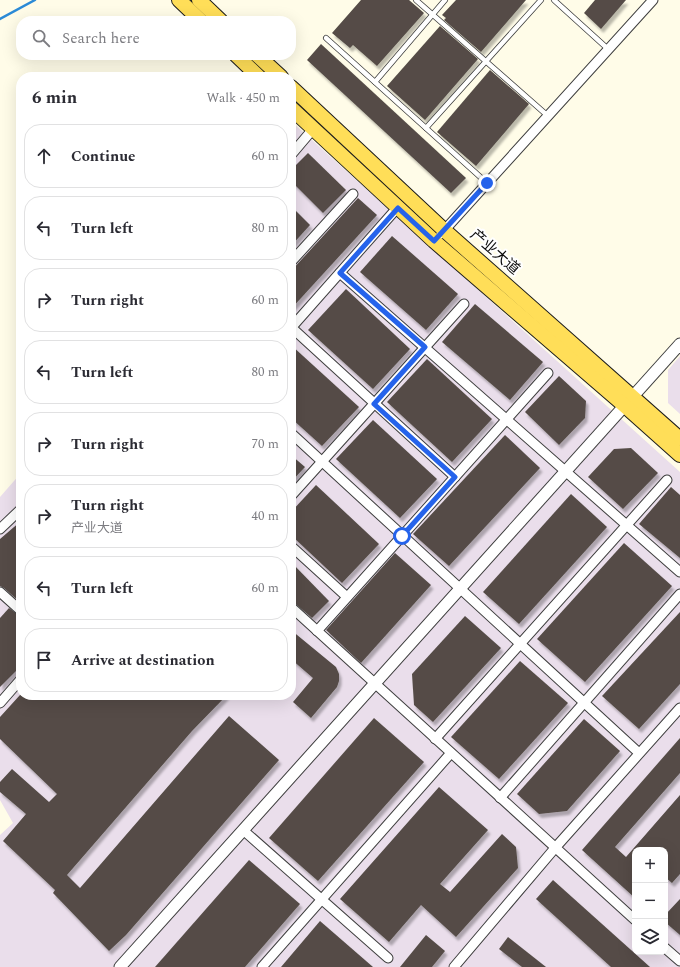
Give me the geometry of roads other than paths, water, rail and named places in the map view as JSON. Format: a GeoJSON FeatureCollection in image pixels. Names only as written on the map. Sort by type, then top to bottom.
{"type":"FeatureCollection","features":[{"type":"Feature","properties":{"kind":"main road"},"geometry":{"type":"LineString","coordinates":[[179,0],[196,16]]}},
{"type":"Feature","properties":{"kind":"main road"},"geometry":{"type":"LineString","coordinates":[[199,0],[216,16]]}},
{"type":"Feature","properties":{"kind":"main road"},"geometry":{"type":"LineString","coordinates":[[241,60],[254,72]]}},
{"type":"Feature","properties":{"kind":"main road"},"geometry":{"type":"LineString","coordinates":[[262,60],[276,72]]}},
{"type":"Feature","properties":{"kind":"main road","name":"产业大道"},"geometry":{"type":"LineString","coordinates":[[296,92],[629,401],[680,455]]}},
{"type":"Feature","properties":{"kind":"main road","name":"产业大道"},"geometry":{"type":"LineString","coordinates":[[296,113],[434,241],[629,401],[680,439]]}},
{"type":"Feature","properties":{"kind":"street"},"geometry":{"type":"LineString","coordinates":[[434,241],[653,0]]}},
{"type":"Feature","properties":{"kind":"street"},"geometry":{"type":"LineString","coordinates":[[296,149],[314,129]]}},
{"type":"Feature","properties":{"kind":"street"},"geometry":{"type":"LineString","coordinates":[[296,257],[353,194]]}},
{"type":"Feature","properties":{"kind":"street"},"geometry":{"type":"LineString","coordinates":[[296,322],[398,208]]}},
{"type":"Feature","properties":{"kind":"street"},"geometry":{"type":"LineString","coordinates":[[340,273],[680,572]]}},
{"type":"Feature","properties":{"kind":"street"},"geometry":{"type":"LineString","coordinates":[[296,491],[464,304]]}},
{"type":"Feature","properties":{"kind":"street"},"geometry":{"type":"LineString","coordinates":[[296,333],[455,477]]}},
{"type":"Feature","properties":{"kind":"street"},"geometry":{"type":"LineString","coordinates":[[120,967],[680,344]]}},
{"type":"Feature","properties":{"kind":"street"},"geometry":{"type":"LineString","coordinates":[[317,631],[548,373]]}},
{"type":"Feature","properties":{"kind":"street"},"geometry":{"type":"LineString","coordinates":[[296,438],[639,753]]}},
{"type":"Feature","properties":{"kind":"street"},"geometry":{"type":"LineString","coordinates":[[435,739],[667,480]]}},
{"type":"Feature","properties":{"kind":"street"},"geometry":{"type":"LineString","coordinates":[[0,529],[16,514]]}},
{"type":"Feature","properties":{"kind":"street"},"geometry":{"type":"LineString","coordinates":[[296,551],[347,597]]}},
{"type":"Feature","properties":{"kind":"street"},"geometry":{"type":"LineString","coordinates":[[0,592],[16,606]]}},
{"type":"Feature","properties":{"kind":"street"},"geometry":{"type":"LineString","coordinates":[[500,798],[680,594]]}},
{"type":"Feature","properties":{"kind":"street"},"geometry":{"type":"LineString","coordinates":[[296,612],[634,919]]}},
{"type":"Feature","properties":{"kind":"street"},"geometry":{"type":"LineString","coordinates":[[0,703],[16,685]]}},
{"type":"Feature","properties":{"kind":"street"},"geometry":{"type":"LineString","coordinates":[[454,967],[555,848],[680,708]]}},
{"type":"Feature","properties":{"kind":"street"},"geometry":{"type":"LineString","coordinates":[[262,967],[451,753]]}},
{"type":"Feature","properties":{"kind":"street"},"geometry":{"type":"LineString","coordinates":[[243,830],[388,958]]}},
{"type":"Feature","properties":{"kind":"street"},"geometry":{"type":"LineString","coordinates":[[668,951],[680,961]]}},
{"type":"Feature","properties":{"kind":"lane"},"geometry":{"type":"LineString","coordinates":[[416,0],[548,116]]}},
{"type":"Feature","properties":{"kind":"lane"},"geometry":{"type":"LineString","coordinates":[[375,82],[445,0]]}},
{"type":"Feature","properties":{"kind":"lane"},"geometry":{"type":"LineString","coordinates":[[426,128],[541,0]]}},
{"type":"Feature","properties":{"kind":"lane"},"geometry":{"type":"LineString","coordinates":[[554,0],[608,50]]}},
{"type":"Feature","properties":{"kind":"lane"},"geometry":{"type":"LineString","coordinates":[[326,38],[487,183]]}},
{"type":"Feature","properties":{"kind":"waterway"},"geometry":{"type":"LineString","coordinates":[[0,19],[35,0]]}}]}
